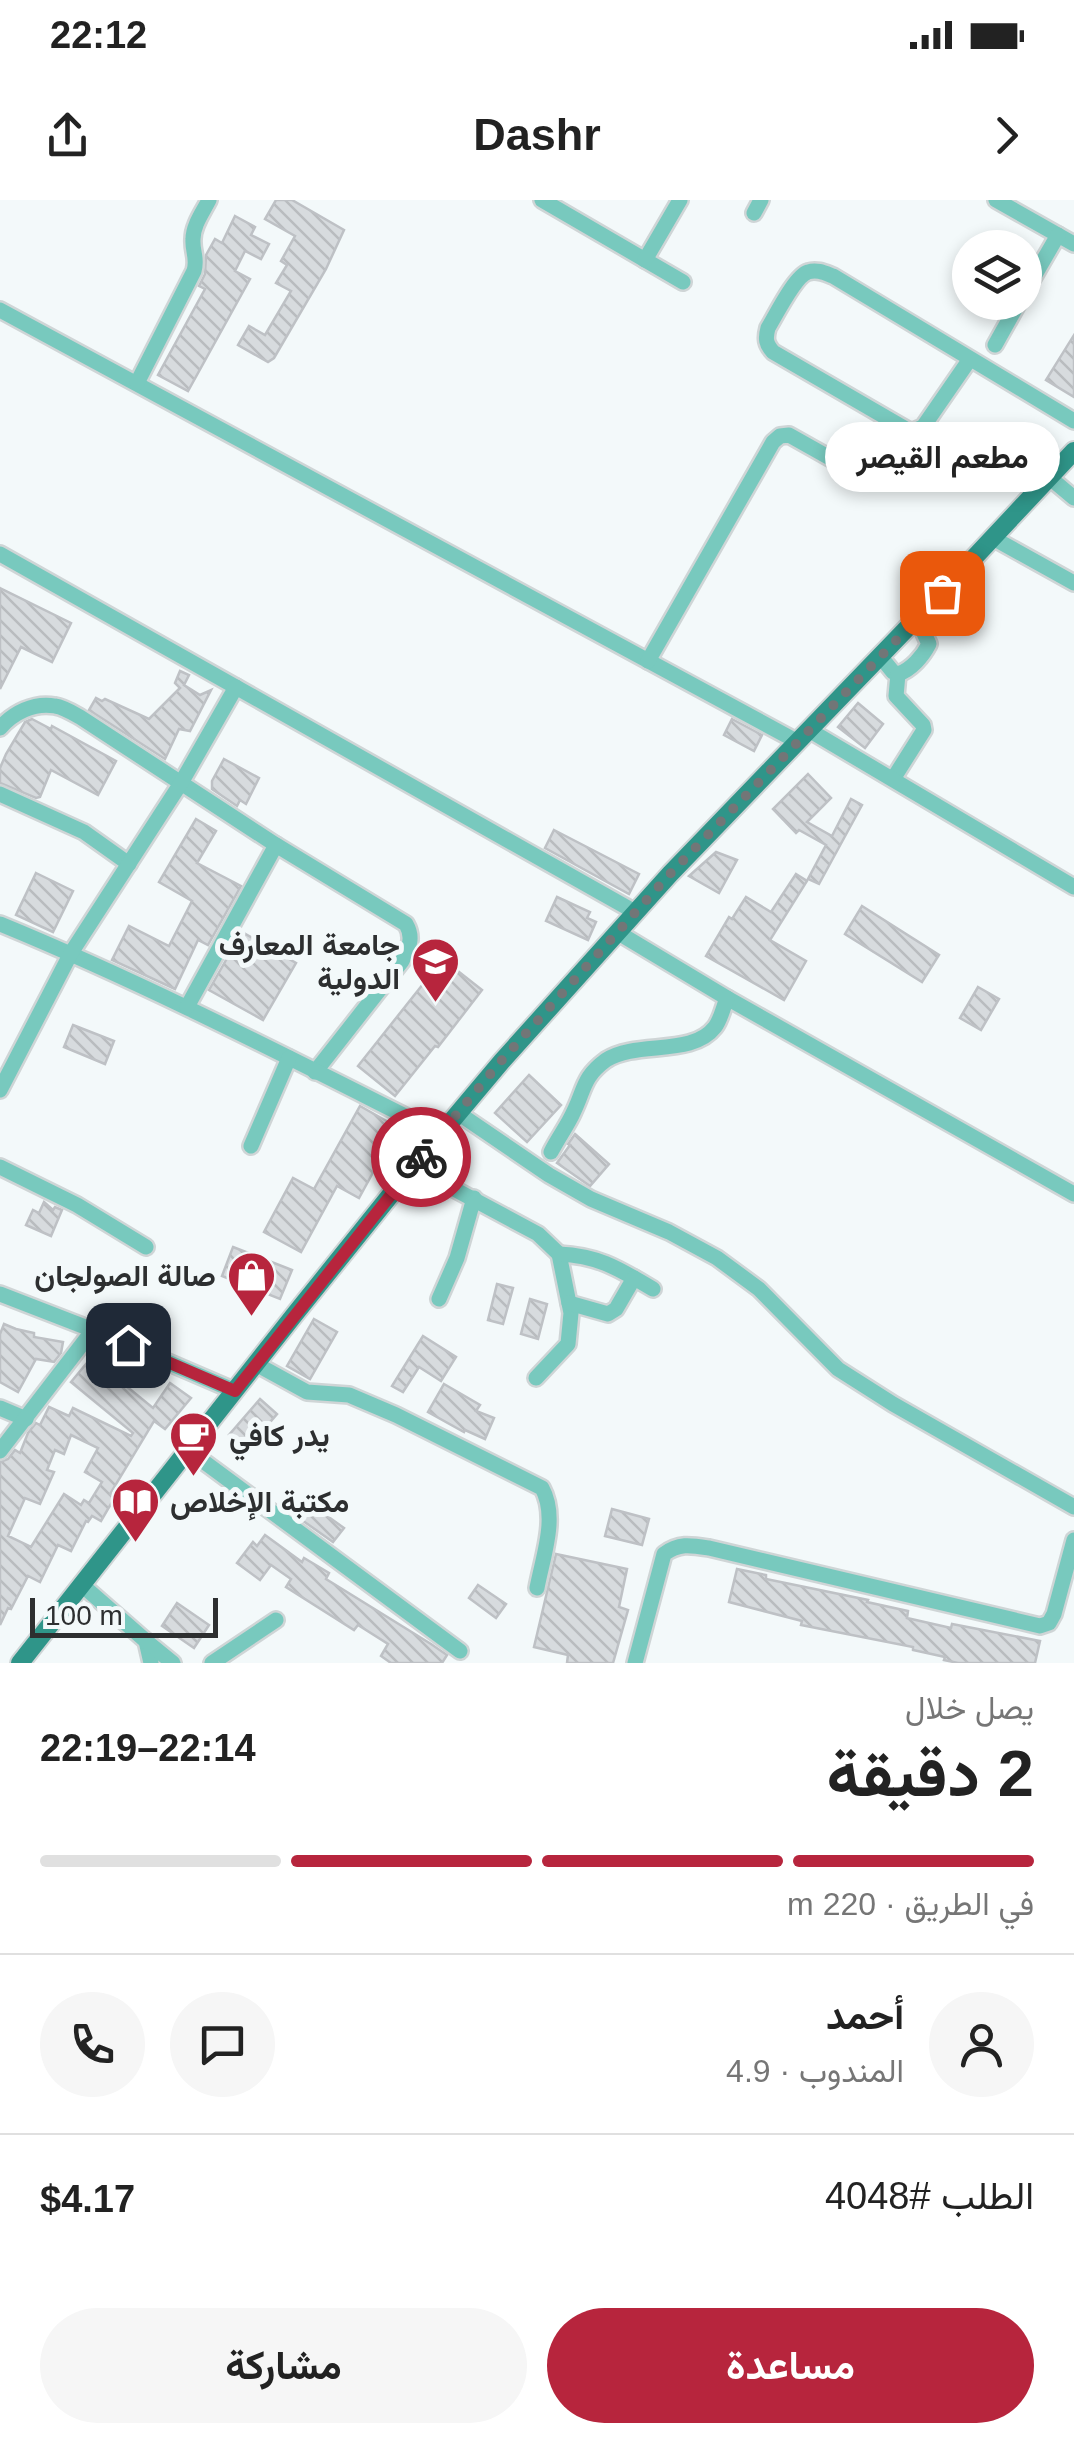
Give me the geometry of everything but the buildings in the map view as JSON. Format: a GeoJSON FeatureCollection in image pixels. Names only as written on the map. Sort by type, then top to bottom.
{"type":"FeatureCollection","features":[{"type":"Feature","properties":{"kind":"main road"},"geometry":{"type":"LineString","coordinates":[[20,1663],[502,1060],[617,932],[1072,457]]}},
{"type":"Feature","properties":{"kind":"street"},"geometry":{"type":"LineString","coordinates":[[137,383],[196,264],[192,238],[208,200]]}},
{"type":"Feature","properties":{"kind":"street"},"geometry":{"type":"LineString","coordinates":[[544,200],[683,282]]}},
{"type":"Feature","properties":{"kind":"street"},"geometry":{"type":"LineString","coordinates":[[645,260],[680,200]]}},
{"type":"Feature","properties":{"kind":"street"},"geometry":{"type":"LineString","coordinates":[[996,200],[1074,244]]}},
{"type":"Feature","properties":{"kind":"street"},"geometry":{"type":"LineString","coordinates":[[1042,263],[1058,235]]}},
{"type":"Feature","properties":{"kind":"street"},"geometry":{"type":"LineString","coordinates":[[970,358],[922,428],[911,432],[774,352],[768,346],[766,334],[800,277],[813,270],[822,271],[970,358],[1074,421]]}},
{"type":"Feature","properties":{"kind":"street"},"geometry":{"type":"LineString","coordinates":[[0,310],[648,661],[893,780],[1074,886]]}},
{"type":"Feature","properties":{"kind":"street"},"geometry":{"type":"LineString","coordinates":[[995,345],[1009,320]]}},
{"type":"Feature","properties":{"kind":"street"},"geometry":{"type":"LineString","coordinates":[[648,661],[773,442],[789,434],[853,471]]}},
{"type":"Feature","properties":{"kind":"street"},"geometry":{"type":"LineString","coordinates":[[1049,477],[1074,498]]}},
{"type":"Feature","properties":{"kind":"street"},"geometry":{"type":"LineString","coordinates":[[993,538],[1074,584]]}},
{"type":"Feature","properties":{"kind":"street"},"geometry":{"type":"LineString","coordinates":[[0,554],[636,912]]}},
{"type":"Feature","properties":{"kind":"street"},"geometry":{"type":"LineString","coordinates":[[880,656],[898,674],[925,653],[929,644],[917,618]]}},
{"type":"Feature","properties":{"kind":"street"},"geometry":{"type":"LineString","coordinates":[[893,780],[924,730],[923,724],[896,696],[898,674]]}},
{"type":"Feature","properties":{"kind":"street"},"geometry":{"type":"LineString","coordinates":[[0,1090],[6,1063],[71,953],[181,783],[236,687]]}},
{"type":"Feature","properties":{"kind":"street"},"geometry":{"type":"LineString","coordinates":[[0,728],[23,710],[37,706],[56,706],[80,716],[276,845],[406,924],[411,932],[410,944],[402,960],[315,1072]]}},
{"type":"Feature","properties":{"kind":"street"},"geometry":{"type":"LineString","coordinates":[[0,794],[84,832],[128,864]]}},
{"type":"Feature","properties":{"kind":"street"},"geometry":{"type":"LineString","coordinates":[[187,1006],[276,845]]}},
{"type":"Feature","properties":{"kind":"street"},"geometry":{"type":"LineString","coordinates":[[0,924],[187,1006],[441,1134]]}},
{"type":"Feature","properties":{"kind":"street"},"geometry":{"type":"LineString","coordinates":[[617,932],[1074,1194]]}},
{"type":"Feature","properties":{"kind":"street"},"geometry":{"type":"LineString","coordinates":[[551,1152],[574,1112],[584,1081],[596,1068],[610,1057],[694,1042],[718,1022],[727,998]]}},
{"type":"Feature","properties":{"kind":"street"},"geometry":{"type":"LineString","coordinates":[[251,1146],[289,1058]]}},
{"type":"Feature","properties":{"kind":"street"},"geometry":{"type":"LineString","coordinates":[[458,1113],[590,1198],[669,1232],[717,1258],[759,1289],[838,1369],[1074,1506]]}},
{"type":"Feature","properties":{"kind":"street"},"geometry":{"type":"LineString","coordinates":[[413,1167],[538,1234],[559,1254],[570,1303],[568,1344],[536,1378]]}},
{"type":"Feature","properties":{"kind":"street"},"geometry":{"type":"LineString","coordinates":[[0,1168],[77,1205],[146,1246]]}},
{"type":"Feature","properties":{"kind":"street"},"geometry":{"type":"LineString","coordinates":[[438,1299],[457,1258],[474,1198]]}},
{"type":"Feature","properties":{"kind":"street"},"geometry":{"type":"LineString","coordinates":[[559,1254],[604,1261],[653,1289]]}},
{"type":"Feature","properties":{"kind":"street"},"geometry":{"type":"LineString","coordinates":[[570,1303],[608,1314],[616,1309],[634,1278]]}},
{"type":"Feature","properties":{"kind":"street"},"geometry":{"type":"LineString","coordinates":[[0,1294],[235,1391]]}},
{"type":"Feature","properties":{"kind":"street"},"geometry":{"type":"LineString","coordinates":[[0,1451],[93,1330]]}},
{"type":"Feature","properties":{"kind":"street"},"geometry":{"type":"LineString","coordinates":[[256,1364],[307,1392],[349,1395],[380,1408],[542,1488],[549,1501],[549,1524],[537,1588]]}},
{"type":"Feature","properties":{"kind":"street"},"geometry":{"type":"LineString","coordinates":[[0,1408],[26,1419]]}},
{"type":"Feature","properties":{"kind":"street"},"geometry":{"type":"LineString","coordinates":[[188,1450],[460,1651]]}},
{"type":"Feature","properties":{"kind":"street"},"geometry":{"type":"LineString","coordinates":[[635,1663],[664,1554],[674,1547],[685,1544],[709,1548],[1040,1626],[1049,1623],[1054,1614],[1074,1540]]}},
{"type":"Feature","properties":{"kind":"street"},"geometry":{"type":"LineString","coordinates":[[82,1585],[173,1663]]}},
{"type":"Feature","properties":{"kind":"street"},"geometry":{"type":"LineString","coordinates":[[212,1663],[276,1620]]}},
{"type":"Feature","properties":{"kind":"street"},"geometry":{"type":"LineString","coordinates":[[146,1641],[151,1663]]}},
{"type":"Feature","properties":{"kind":"street"},"geometry":{"type":"LineString","coordinates":[[227,1653],[241,1663]]}},
{"type":"Feature","properties":{"kind":"way so far"},"geometry":{"type":"LineString","coordinates":[[421,1157],[502,1060],[670,874],[942,593]]}},
{"type":"Feature","properties":{"kind":"place","name":"مطعم القيصر"},"geometry":{"type":"Point","coordinates":[942,593]}},
{"type":"Feature","properties":{"kind":"place","name":"جامعة المعارف الدولية"},"geometry":{"type":"Point","coordinates":[435,1004]}},
{"type":"Feature","properties":{"kind":"place","name":"صالة الصولجان"},"geometry":{"type":"Point","coordinates":[251,1318]}},
{"type":"Feature","properties":{"kind":"place","name":"يدر كافي"},"geometry":{"type":"Point","coordinates":[194,1478]}},
{"type":"Feature","properties":{"kind":"place","name":"مكتبة الإخلاص"},"geometry":{"type":"Point","coordinates":[135,1544]}},
{"type":"Feature","properties":{"kind":"route"},"geometry":{"type":"LineString","coordinates":[[128,1345],[235,1391],[421,1157]]}}]}
